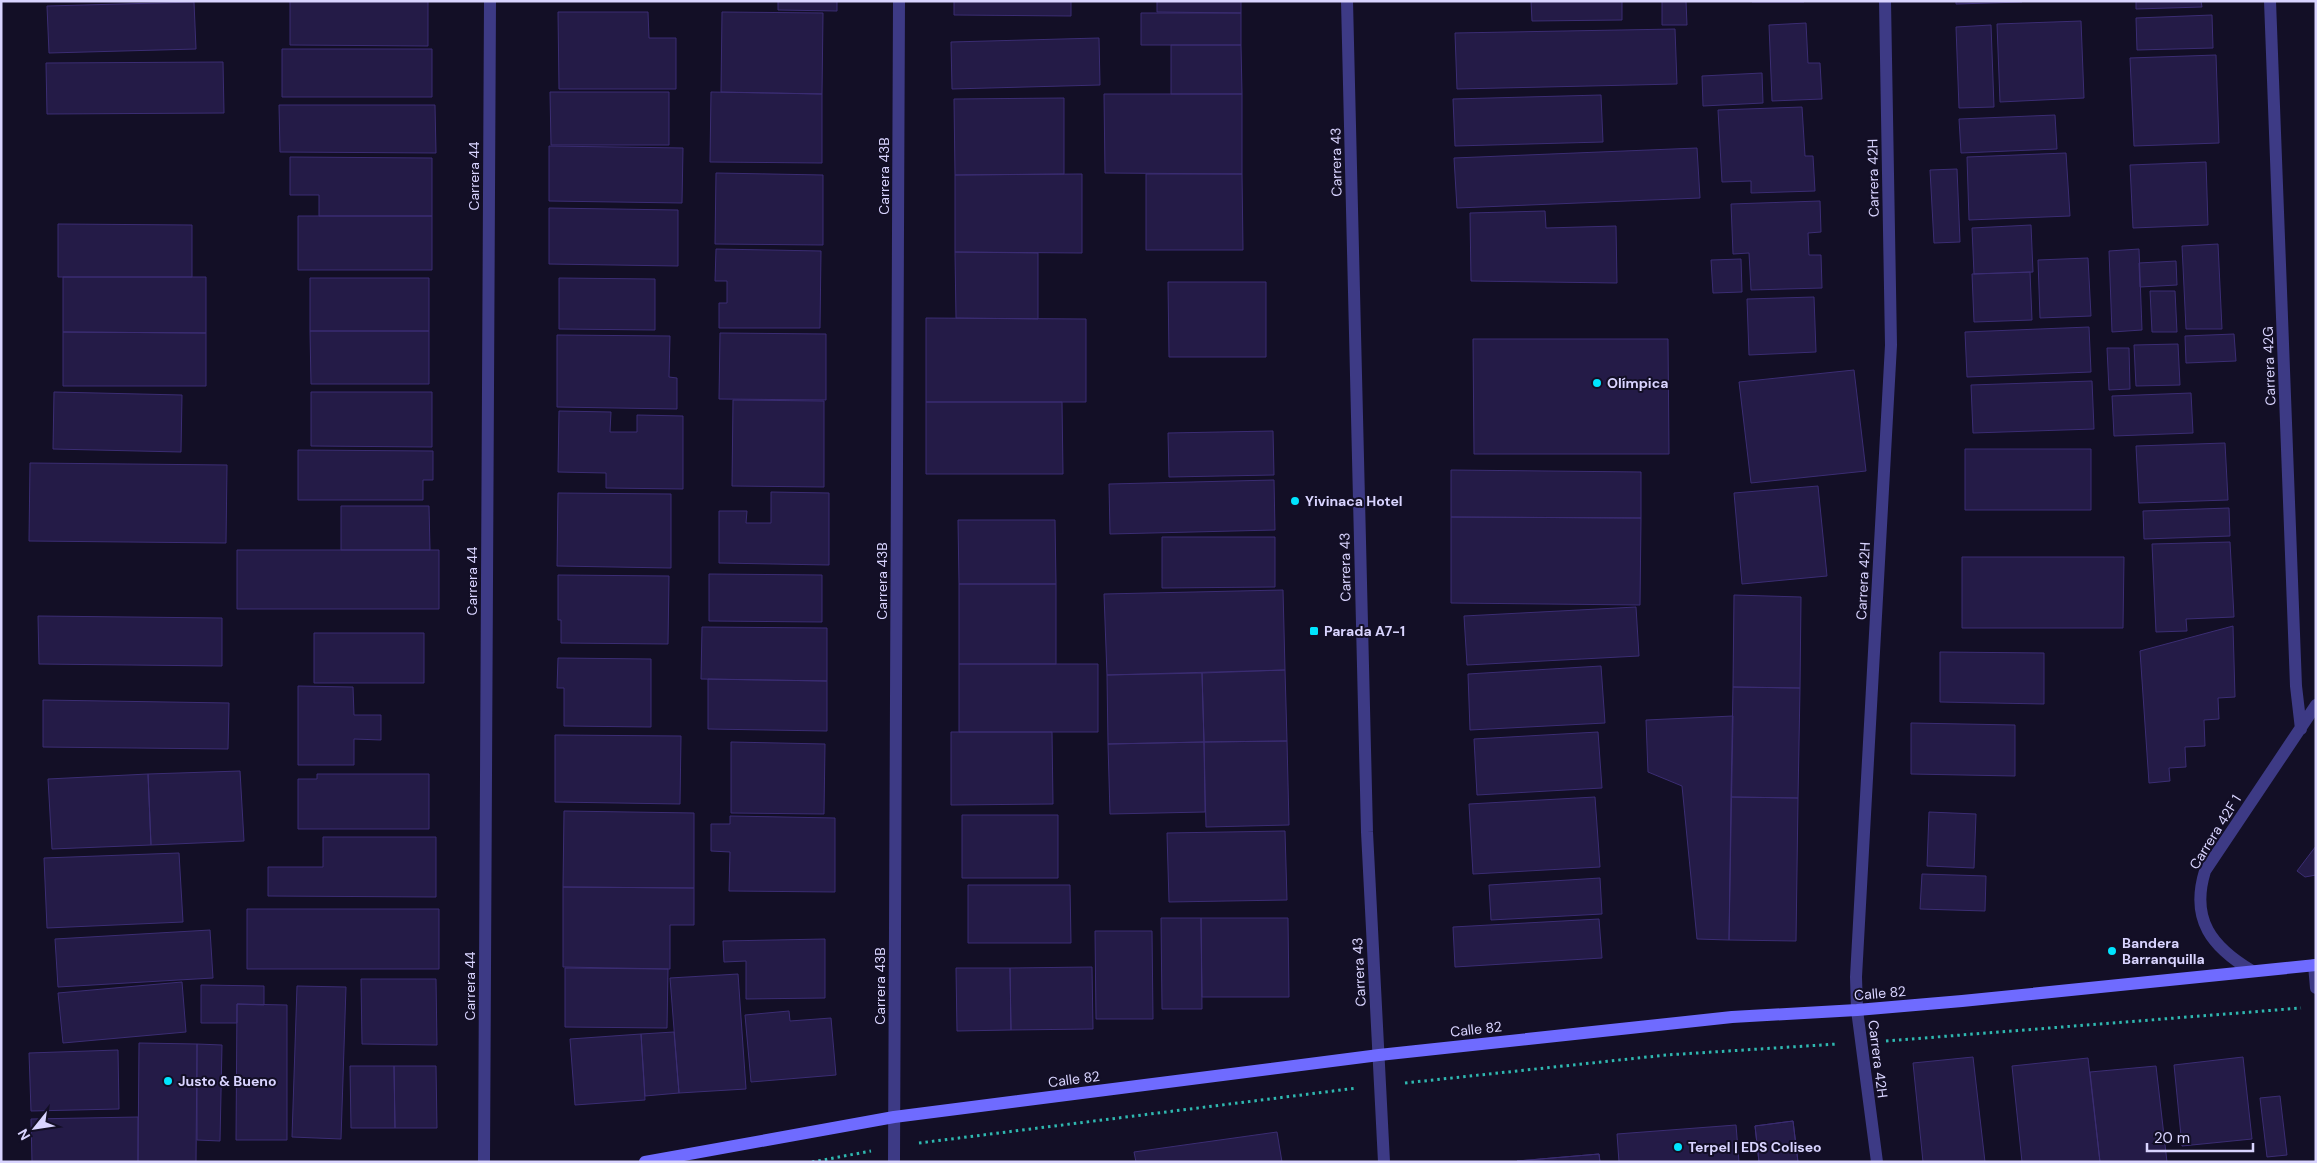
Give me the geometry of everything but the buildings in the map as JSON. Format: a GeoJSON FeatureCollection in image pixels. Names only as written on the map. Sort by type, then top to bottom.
{"type":"FeatureCollection","features":[{"type":"Feature","properties":{"kind":"main road","name":"Calle 82"},"geometry":{"type":"LineString","coordinates":[[644,1162],[894,1117],[1379,1055],[1732,1017],[1857,1010],[2315,965]]}},
{"type":"Feature","properties":{"kind":"street","name":"Carrera 44"},"geometry":{"type":"LineString","coordinates":[[484,1162],[490,1]]}},
{"type":"Feature","properties":{"kind":"street","name":"Carrera 43B"},"geometry":{"type":"LineString","coordinates":[[894,1162],[899,1]]}},
{"type":"Feature","properties":{"kind":"street","name":"Carrera 43"},"geometry":{"type":"LineString","coordinates":[[1347,1],[1366,832],[1384,1162]]}},
{"type":"Feature","properties":{"kind":"street","name":"Carrera 42H"},"geometry":{"type":"LineString","coordinates":[[1877,1162],[1857,1010],[1858,958],[1891,345],[1885,1]]}},
{"type":"Feature","properties":{"kind":"street","name":"Carrera 42G"},"geometry":{"type":"LineString","coordinates":[[2270,1],[2296,686],[2301,729]]}},
{"type":"Feature","properties":{"kind":"street","name":"Carrera 42F 1"},"geometry":{"type":"LineString","coordinates":[[2252,971],[2225,954],[2207,930],[2200,901],[2201,886],[2205,871],[2316,705]]}},
{"type":"Feature","properties":{"kind":"street"},"geometry":{"type":"LineString","coordinates":[[2315,965],[2316,988]]}},
{"type":"Feature","properties":{"kind":"path"},"geometry":{"type":"LineString","coordinates":[[812,1162],[894,1147],[1380,1085],[1666,1055],[1861,1043],[2306,1008]]}},
{"type":"Feature","properties":{"kind":"place","name":"Olímpica"},"geometry":{"type":"Point","coordinates":[1597,383]}},
{"type":"Feature","properties":{"kind":"place","name":"Yivinaca Hotel"},"geometry":{"type":"Point","coordinates":[1295,501]}},
{"type":"Feature","properties":{"kind":"place","name":"Parada A7-1"},"geometry":{"type":"Point","coordinates":[1314,631]}},
{"type":"Feature","properties":{"kind":"place","name":"Bandera Barranquilla"},"geometry":{"type":"Point","coordinates":[2112,951]}},
{"type":"Feature","properties":{"kind":"place","name":"Justo & Bueno"},"geometry":{"type":"Point","coordinates":[168,1081]}},
{"type":"Feature","properties":{"kind":"place","name":"Terpel | EDS Coliseo"},"geometry":{"type":"Point","coordinates":[1678,1147]}}]}
